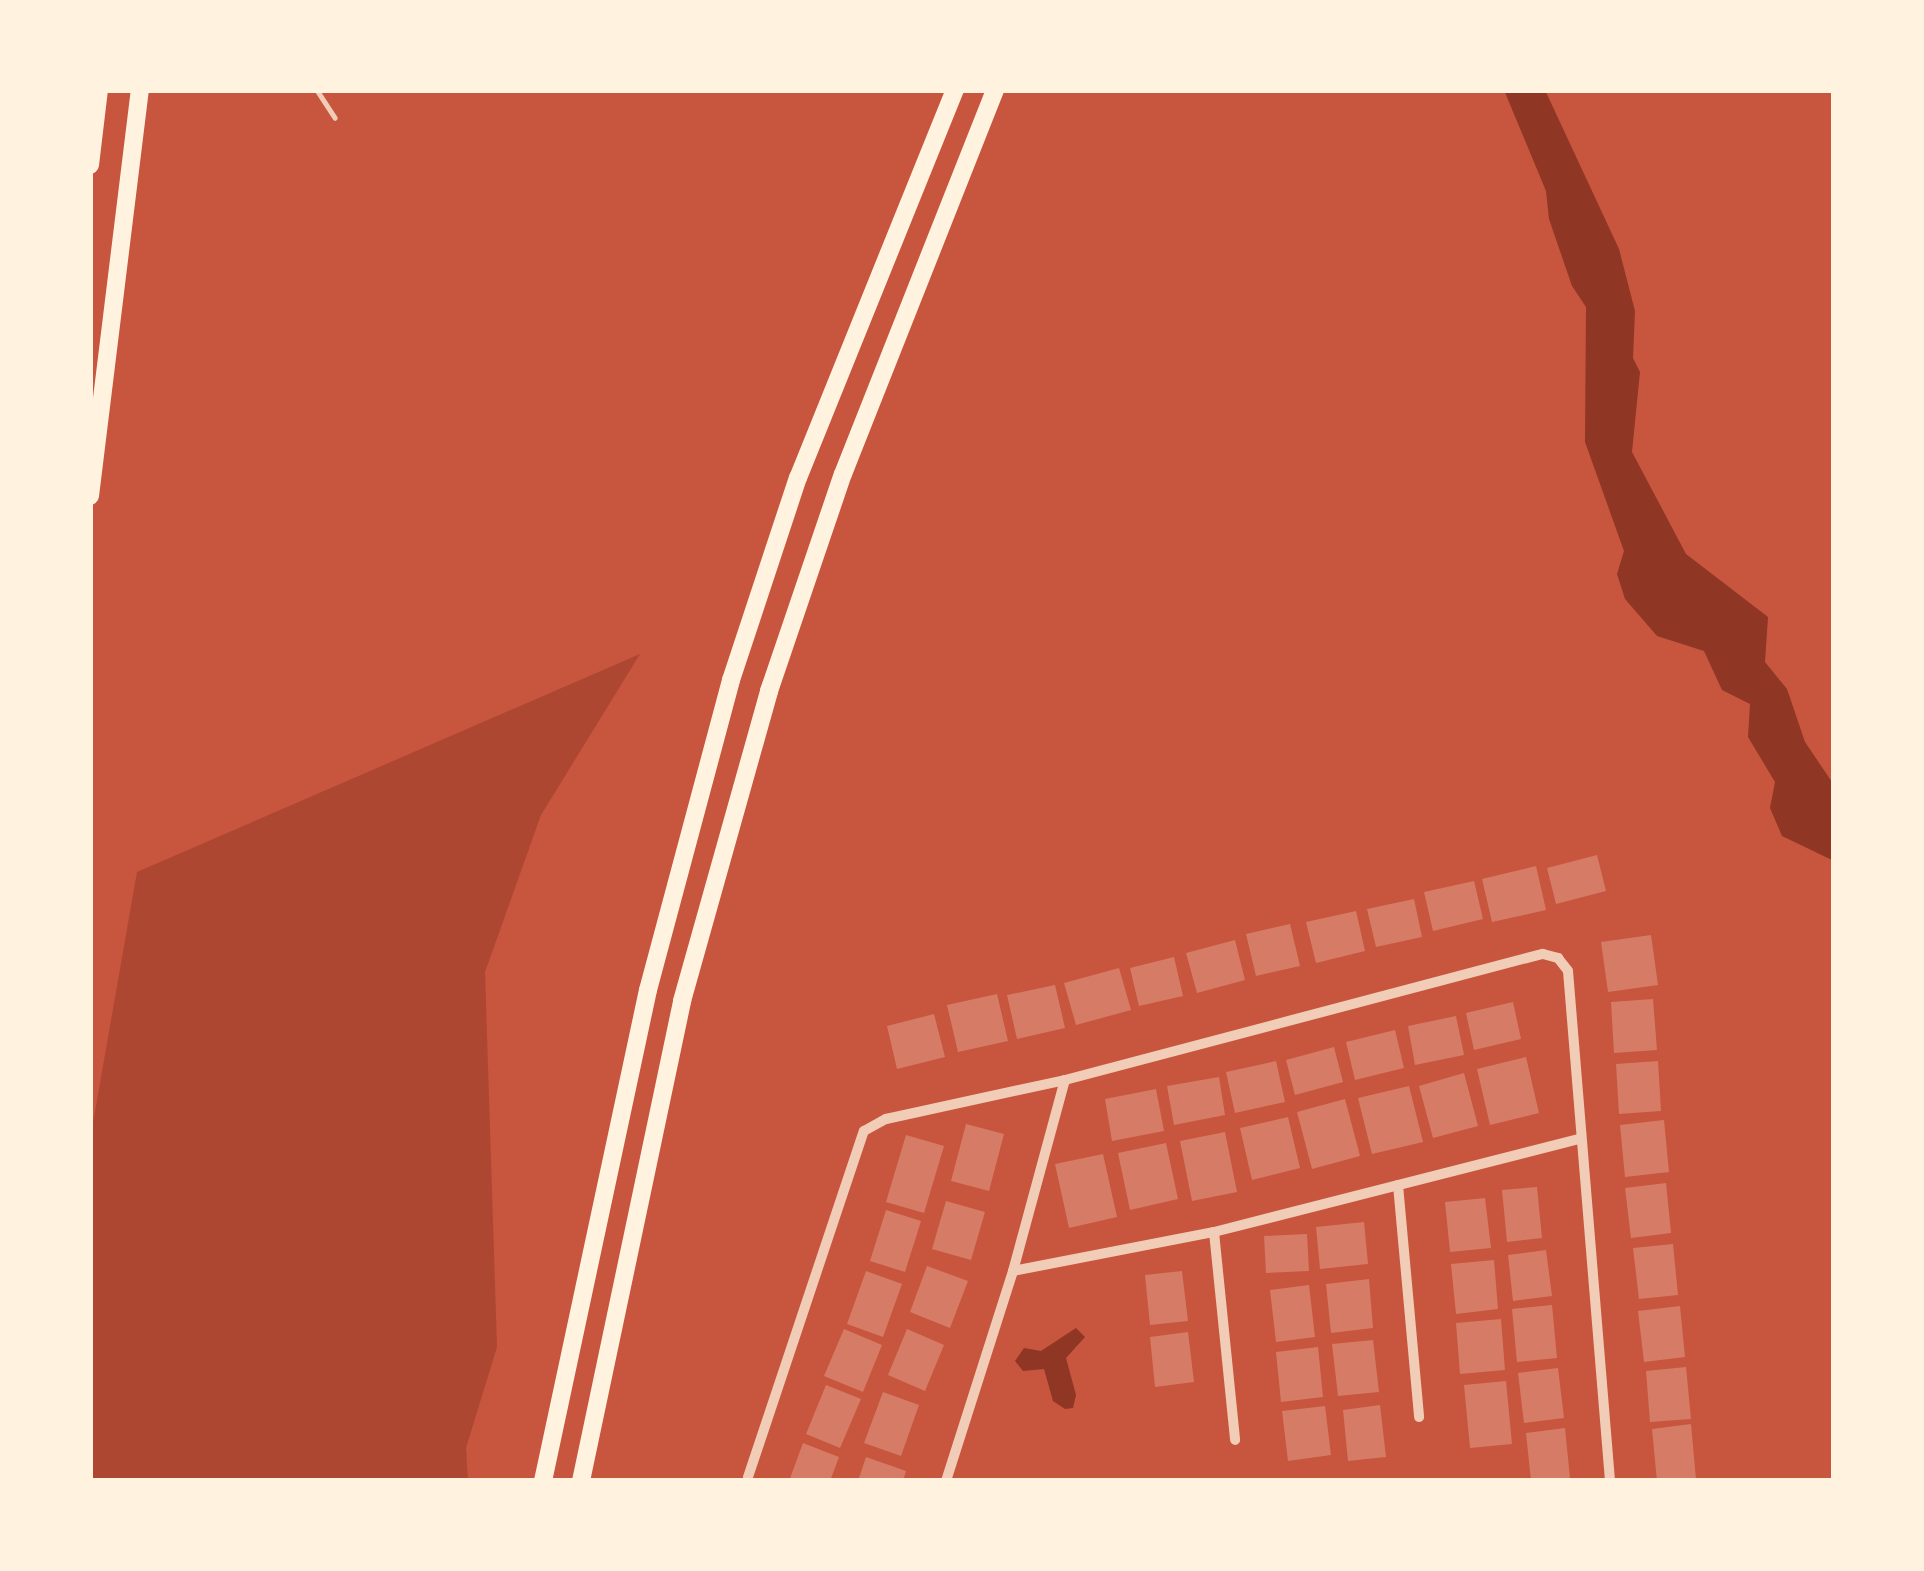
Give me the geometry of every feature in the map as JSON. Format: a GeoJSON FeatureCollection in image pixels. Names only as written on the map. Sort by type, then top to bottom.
{"type":"FeatureCollection","features":[{"type":"Feature","properties":{"kind":"highway"},"geometry":{"type":"LineString","coordinates":[[90,165],[99,90]]}},
{"type":"Feature","properties":{"kind":"highway"},"geometry":{"type":"LineString","coordinates":[[90,496],[140,90]]}},
{"type":"Feature","properties":{"kind":"highway"},"geometry":{"type":"LineString","coordinates":[[543,1481],[648,990],[730,680],[798,478],[955,90]]}},
{"type":"Feature","properties":{"kind":"highway"},"geometry":{"type":"LineString","coordinates":[[580,1481],[682,1001],[769,691],[843,473],[994,90]]}},
{"type":"Feature","properties":{"kind":"street"},"geometry":{"type":"LineString","coordinates":[[748,1477],[864,1131],[886,1119],[1065,1080],[1543,955],[1558,958],[1568,971],[1610,1481]]}},
{"type":"Feature","properties":{"kind":"street"},"geometry":{"type":"LineString","coordinates":[[946,1481],[1013,1271],[1065,1080]]}},
{"type":"Feature","properties":{"kind":"street"},"geometry":{"type":"LineString","coordinates":[[1013,1271],[1214,1232],[1580,1139]]}},
{"type":"Feature","properties":{"kind":"street"},"geometry":{"type":"LineString","coordinates":[[1398,1185],[1419,1417]]}},
{"type":"Feature","properties":{"kind":"street"},"geometry":{"type":"LineString","coordinates":[[1214,1232],[1234,1440]]}},
{"type":"Feature","properties":{"kind":"lane"},"geometry":{"type":"LineString","coordinates":[[317,90],[335,118]]}},
{"type":"Feature","properties":{"kind":"shaded area"},"geometry":{"type":"Polygon","coordinates":[[[1504,90],[1545,90],[1619,249],[1635,311],[1633,358],[1640,372],[1632,452],[1686,554],[1768,617],[1765,662],[1787,689],[1805,742],[1834,785],[1834,861],[1782,836],[1770,808],[1775,782],[1748,737],[1750,704],[1722,690],[1704,651],[1657,636],[1625,599],[1617,574],[1624,551],[1585,442],[1586,307],[1572,286],[1549,219],[1546,191],[1504,90]]]}},
{"type":"Feature","properties":{"kind":"shaded area"},"geometry":{"type":"Polygon","coordinates":[[[640,654],[541,815],[485,972],[497,1347],[466,1448],[468,1481],[90,1481],[90,1140],[137,872],[640,654]]]}},
{"type":"Feature","properties":{"kind":"shaded area"},"geometry":{"type":"Polygon","coordinates":[[[1076,1328],[1085,1337],[1066,1358],[1076,1395],[1073,1408],[1065,1409],[1053,1401],[1044,1369],[1023,1371],[1015,1361],[1024,1348],[1041,1351],[1076,1328]]]}},
{"type":"Feature","properties":{"kind":"building"},"geometry":{"type":"Polygon","coordinates":[[[1597,855],[1606,891],[1556,904],[1547,868],[1597,855]]]}},
{"type":"Feature","properties":{"kind":"building"},"geometry":{"type":"Polygon","coordinates":[[[1536,866],[1546,910],[1492,922],[1482,879],[1536,866]]]}},
{"type":"Feature","properties":{"kind":"building"},"geometry":{"type":"Polygon","coordinates":[[[1474,881],[1483,919],[1433,931],[1424,892],[1474,881]]]}},
{"type":"Feature","properties":{"kind":"building"},"geometry":{"type":"Polygon","coordinates":[[[1414,899],[1422,937],[1376,947],[1367,909],[1414,899]]]}},
{"type":"Feature","properties":{"kind":"building"},"geometry":{"type":"Polygon","coordinates":[[[1356,911],[1365,951],[1316,963],[1306,922],[1356,911]]]}},
{"type":"Feature","properties":{"kind":"building"},"geometry":{"type":"Polygon","coordinates":[[[1290,924],[1300,966],[1256,976],[1246,934],[1290,924]]]}},
{"type":"Feature","properties":{"kind":"building"},"geometry":{"type":"Polygon","coordinates":[[[1651,935],[1658,985],[1608,992],[1601,942],[1651,935]]]}},
{"type":"Feature","properties":{"kind":"building"},"geometry":{"type":"Polygon","coordinates":[[[1235,940],[1245,980],[1197,993],[1186,953],[1235,940]]]}},
{"type":"Feature","properties":{"kind":"building"},"geometry":{"type":"Polygon","coordinates":[[[1174,957],[1183,996],[1139,1006],[1130,968],[1174,957]]]}},
{"type":"Feature","properties":{"kind":"building"},"geometry":{"type":"Polygon","coordinates":[[[1119,968],[1131,1010],[1076,1025],[1064,983],[1119,968]]]}},
{"type":"Feature","properties":{"kind":"building"},"geometry":{"type":"Polygon","coordinates":[[[1055,985],[1065,1028],[1017,1039],[1007,995],[1055,985]]]}},
{"type":"Feature","properties":{"kind":"building"},"geometry":{"type":"Polygon","coordinates":[[[997,994],[1008,1041],[958,1052],[947,1005],[997,994]]]}},
{"type":"Feature","properties":{"kind":"building"},"geometry":{"type":"Polygon","coordinates":[[[1653,999],[1657,1050],[1614,1053],[1611,1002],[1653,999]]]}},
{"type":"Feature","properties":{"kind":"building"},"geometry":{"type":"Polygon","coordinates":[[[1513,1002],[1521,1039],[1474,1050],[1466,1013],[1513,1002]]]}},
{"type":"Feature","properties":{"kind":"building"},"geometry":{"type":"Polygon","coordinates":[[[934,1014],[945,1057],[897,1069],[887,1026],[934,1014]]]}},
{"type":"Feature","properties":{"kind":"building"},"geometry":{"type":"Polygon","coordinates":[[[1456,1016],[1464,1055],[1415,1065],[1408,1026],[1456,1016]]]}},
{"type":"Feature","properties":{"kind":"building"},"geometry":{"type":"Polygon","coordinates":[[[1395,1030],[1404,1068],[1355,1080],[1346,1042],[1395,1030]]]}},
{"type":"Feature","properties":{"kind":"building"},"geometry":{"type":"Polygon","coordinates":[[[1334,1047],[1343,1082],[1295,1095],[1286,1060],[1334,1047]]]}},
{"type":"Feature","properties":{"kind":"building"},"geometry":{"type":"Polygon","coordinates":[[[1526,1057],[1539,1113],[1490,1125],[1477,1069],[1526,1057]]]}},
{"type":"Feature","properties":{"kind":"building"},"geometry":{"type":"Polygon","coordinates":[[[1276,1061],[1285,1102],[1235,1113],[1226,1072],[1276,1061]]]}},
{"type":"Feature","properties":{"kind":"building"},"geometry":{"type":"Polygon","coordinates":[[[1658,1061],[1661,1111],[1619,1114],[1616,1064],[1658,1061]]]}},
{"type":"Feature","properties":{"kind":"building"},"geometry":{"type":"Polygon","coordinates":[[[1464,1073],[1478,1126],[1433,1138],[1419,1086],[1464,1073]]]}},
{"type":"Feature","properties":{"kind":"building"},"geometry":{"type":"Polygon","coordinates":[[[1219,1077],[1225,1115],[1174,1125],[1167,1086],[1219,1077]]]}},
{"type":"Feature","properties":{"kind":"building"},"geometry":{"type":"Polygon","coordinates":[[[1409,1086],[1423,1142],[1372,1154],[1358,1098],[1409,1086]]]}},
{"type":"Feature","properties":{"kind":"building"},"geometry":{"type":"Polygon","coordinates":[[[1156,1089],[1164,1131],[1112,1141],[1105,1099],[1156,1089]]]}},
{"type":"Feature","properties":{"kind":"building"},"geometry":{"type":"Polygon","coordinates":[[[1345,1099],[1360,1156],[1312,1169],[1297,1112],[1345,1099]]]}},
{"type":"Feature","properties":{"kind":"building"},"geometry":{"type":"Polygon","coordinates":[[[1288,1117],[1300,1168],[1252,1180],[1240,1128],[1288,1117]]]}},
{"type":"Feature","properties":{"kind":"building"},"geometry":{"type":"Polygon","coordinates":[[[1664,1120],[1669,1172],[1625,1177],[1620,1125],[1664,1120]]]}},
{"type":"Feature","properties":{"kind":"building"},"geometry":{"type":"Polygon","coordinates":[[[966,1124],[1004,1134],[989,1191],[951,1181],[966,1124]]]}},
{"type":"Feature","properties":{"kind":"building"},"geometry":{"type":"Polygon","coordinates":[[[1225,1132],[1237,1192],[1192,1201],[1180,1141],[1225,1132]]]}},
{"type":"Feature","properties":{"kind":"building"},"geometry":{"type":"Polygon","coordinates":[[[906,1135],[944,1146],[924,1213],[886,1202],[906,1135]]]}},
{"type":"Feature","properties":{"kind":"building"},"geometry":{"type":"Polygon","coordinates":[[[1166,1143],[1178,1199],[1130,1210],[1118,1153],[1166,1143]]]}},
{"type":"Feature","properties":{"kind":"building"},"geometry":{"type":"Polygon","coordinates":[[[1103,1154],[1117,1217],[1069,1228],[1055,1164],[1103,1154]]]}},
{"type":"Feature","properties":{"kind":"building"},"geometry":{"type":"Polygon","coordinates":[[[1666,1183],[1671,1233],[1631,1238],[1625,1188],[1666,1183]]]}},
{"type":"Feature","properties":{"kind":"building"},"geometry":{"type":"Polygon","coordinates":[[[1537,1187],[1542,1238],[1507,1242],[1502,1190],[1537,1187]]]}},
{"type":"Feature","properties":{"kind":"building"},"geometry":{"type":"Polygon","coordinates":[[[1485,1198],[1491,1248],[1450,1252],[1445,1202],[1485,1198]]]}},
{"type":"Feature","properties":{"kind":"building"},"geometry":{"type":"Polygon","coordinates":[[[946,1201],[985,1212],[971,1260],[932,1249],[946,1201]]]}},
{"type":"Feature","properties":{"kind":"building"},"geometry":{"type":"Polygon","coordinates":[[[886,1210],[921,1221],[905,1272],[870,1261],[886,1210]]]}},
{"type":"Feature","properties":{"kind":"building"},"geometry":{"type":"Polygon","coordinates":[[[1364,1222],[1368,1264],[1320,1269],[1316,1227],[1364,1222]]]}},
{"type":"Feature","properties":{"kind":"building"},"geometry":{"type":"Polygon","coordinates":[[[1307,1234],[1309,1271],[1266,1273],[1264,1236],[1307,1234]]]}},
{"type":"Feature","properties":{"kind":"building"},"geometry":{"type":"Polygon","coordinates":[[[1673,1244],[1678,1295],[1639,1299],[1633,1248],[1673,1244]]]}},
{"type":"Feature","properties":{"kind":"building"},"geometry":{"type":"Polygon","coordinates":[[[1546,1250],[1552,1296],[1513,1301],[1508,1255],[1546,1250]]]}},
{"type":"Feature","properties":{"kind":"building"},"geometry":{"type":"Polygon","coordinates":[[[1494,1260],[1498,1309],[1456,1314],[1451,1264],[1494,1260]]]}},
{"type":"Feature","properties":{"kind":"building"},"geometry":{"type":"Polygon","coordinates":[[[927,1266],[968,1281],[950,1328],[910,1312],[927,1266]]]}},
{"type":"Feature","properties":{"kind":"building"},"geometry":{"type":"Polygon","coordinates":[[[866,1271],[902,1284],[883,1337],[847,1324],[866,1271]]]}},
{"type":"Feature","properties":{"kind":"building"},"geometry":{"type":"Polygon","coordinates":[[[1182,1271],[1188,1321],[1150,1325],[1145,1275],[1182,1271]]]}},
{"type":"Feature","properties":{"kind":"building"},"geometry":{"type":"Polygon","coordinates":[[[1369,1279],[1373,1328],[1331,1333],[1326,1284],[1369,1279]]]}},
{"type":"Feature","properties":{"kind":"building"},"geometry":{"type":"Polygon","coordinates":[[[1309,1285],[1315,1337],[1276,1342],[1270,1290],[1309,1285]]]}},
{"type":"Feature","properties":{"kind":"building"},"geometry":{"type":"Polygon","coordinates":[[[1552,1305],[1557,1358],[1517,1362],[1512,1309],[1552,1305]]]}},
{"type":"Feature","properties":{"kind":"building"},"geometry":{"type":"Polygon","coordinates":[[[1680,1306],[1685,1357],[1644,1362],[1638,1311],[1680,1306]]]}},
{"type":"Feature","properties":{"kind":"building"},"geometry":{"type":"Polygon","coordinates":[[[1501,1319],[1505,1370],[1460,1374],[1456,1323],[1501,1319]]]}},
{"type":"Feature","properties":{"kind":"building"},"geometry":{"type":"Polygon","coordinates":[[[844,1329],[882,1345],[863,1392],[824,1376],[844,1329]]]}},
{"type":"Feature","properties":{"kind":"building"},"geometry":{"type":"Polygon","coordinates":[[[907,1329],[944,1345],[925,1391],[888,1375],[907,1329]]]}},
{"type":"Feature","properties":{"kind":"building"},"geometry":{"type":"Polygon","coordinates":[[[1188,1332],[1194,1382],[1155,1387],[1150,1337],[1188,1332]]]}},
{"type":"Feature","properties":{"kind":"building"},"geometry":{"type":"Polygon","coordinates":[[[1373,1340],[1379,1392],[1338,1396],[1332,1344],[1373,1340]]]}},
{"type":"Feature","properties":{"kind":"building"},"geometry":{"type":"Polygon","coordinates":[[[1318,1347],[1323,1397],[1281,1402],[1276,1352],[1318,1347]]]}},
{"type":"Feature","properties":{"kind":"building"},"geometry":{"type":"Polygon","coordinates":[[[1686,1367],[1691,1419],[1650,1422],[1646,1371],[1686,1367]]]}},
{"type":"Feature","properties":{"kind":"building"},"geometry":{"type":"Polygon","coordinates":[[[1558,1368],[1564,1418],[1524,1423],[1518,1373],[1558,1368]]]}},
{"type":"Feature","properties":{"kind":"building"},"geometry":{"type":"Polygon","coordinates":[[[1506,1381],[1512,1444],[1470,1448],[1464,1385],[1506,1381]]]}},
{"type":"Feature","properties":{"kind":"building"},"geometry":{"type":"Polygon","coordinates":[[[826,1385],[861,1399],[840,1448],[806,1434],[826,1385]]]}},
{"type":"Feature","properties":{"kind":"building"},"geometry":{"type":"Polygon","coordinates":[[[883,1392],[919,1405],[901,1456],[864,1443],[883,1392]]]}},
{"type":"Feature","properties":{"kind":"building"},"geometry":{"type":"Polygon","coordinates":[[[1380,1405],[1386,1457],[1348,1461],[1343,1410],[1380,1405]]]}},
{"type":"Feature","properties":{"kind":"building"},"geometry":{"type":"Polygon","coordinates":[[[1325,1406],[1331,1455],[1288,1461],[1282,1411],[1325,1406]]]}},
{"type":"Feature","properties":{"kind":"building"},"geometry":{"type":"Polygon","coordinates":[[[1691,1424],[1696,1479],[1657,1481],[1652,1429],[1691,1424]]]}},
{"type":"Feature","properties":{"kind":"building"},"geometry":{"type":"Polygon","coordinates":[[[1565,1428],[1570,1478],[1531,1481],[1526,1433],[1565,1428]]]}},
{"type":"Feature","properties":{"kind":"building"},"geometry":{"type":"Polygon","coordinates":[[[803,1443],[839,1457],[830,1481],[789,1481],[803,1443]]]}},
{"type":"Feature","properties":{"kind":"building"},"geometry":{"type":"Polygon","coordinates":[[[866,1457],[906,1471],[903,1481],[858,1481],[866,1457]]]}}]}
